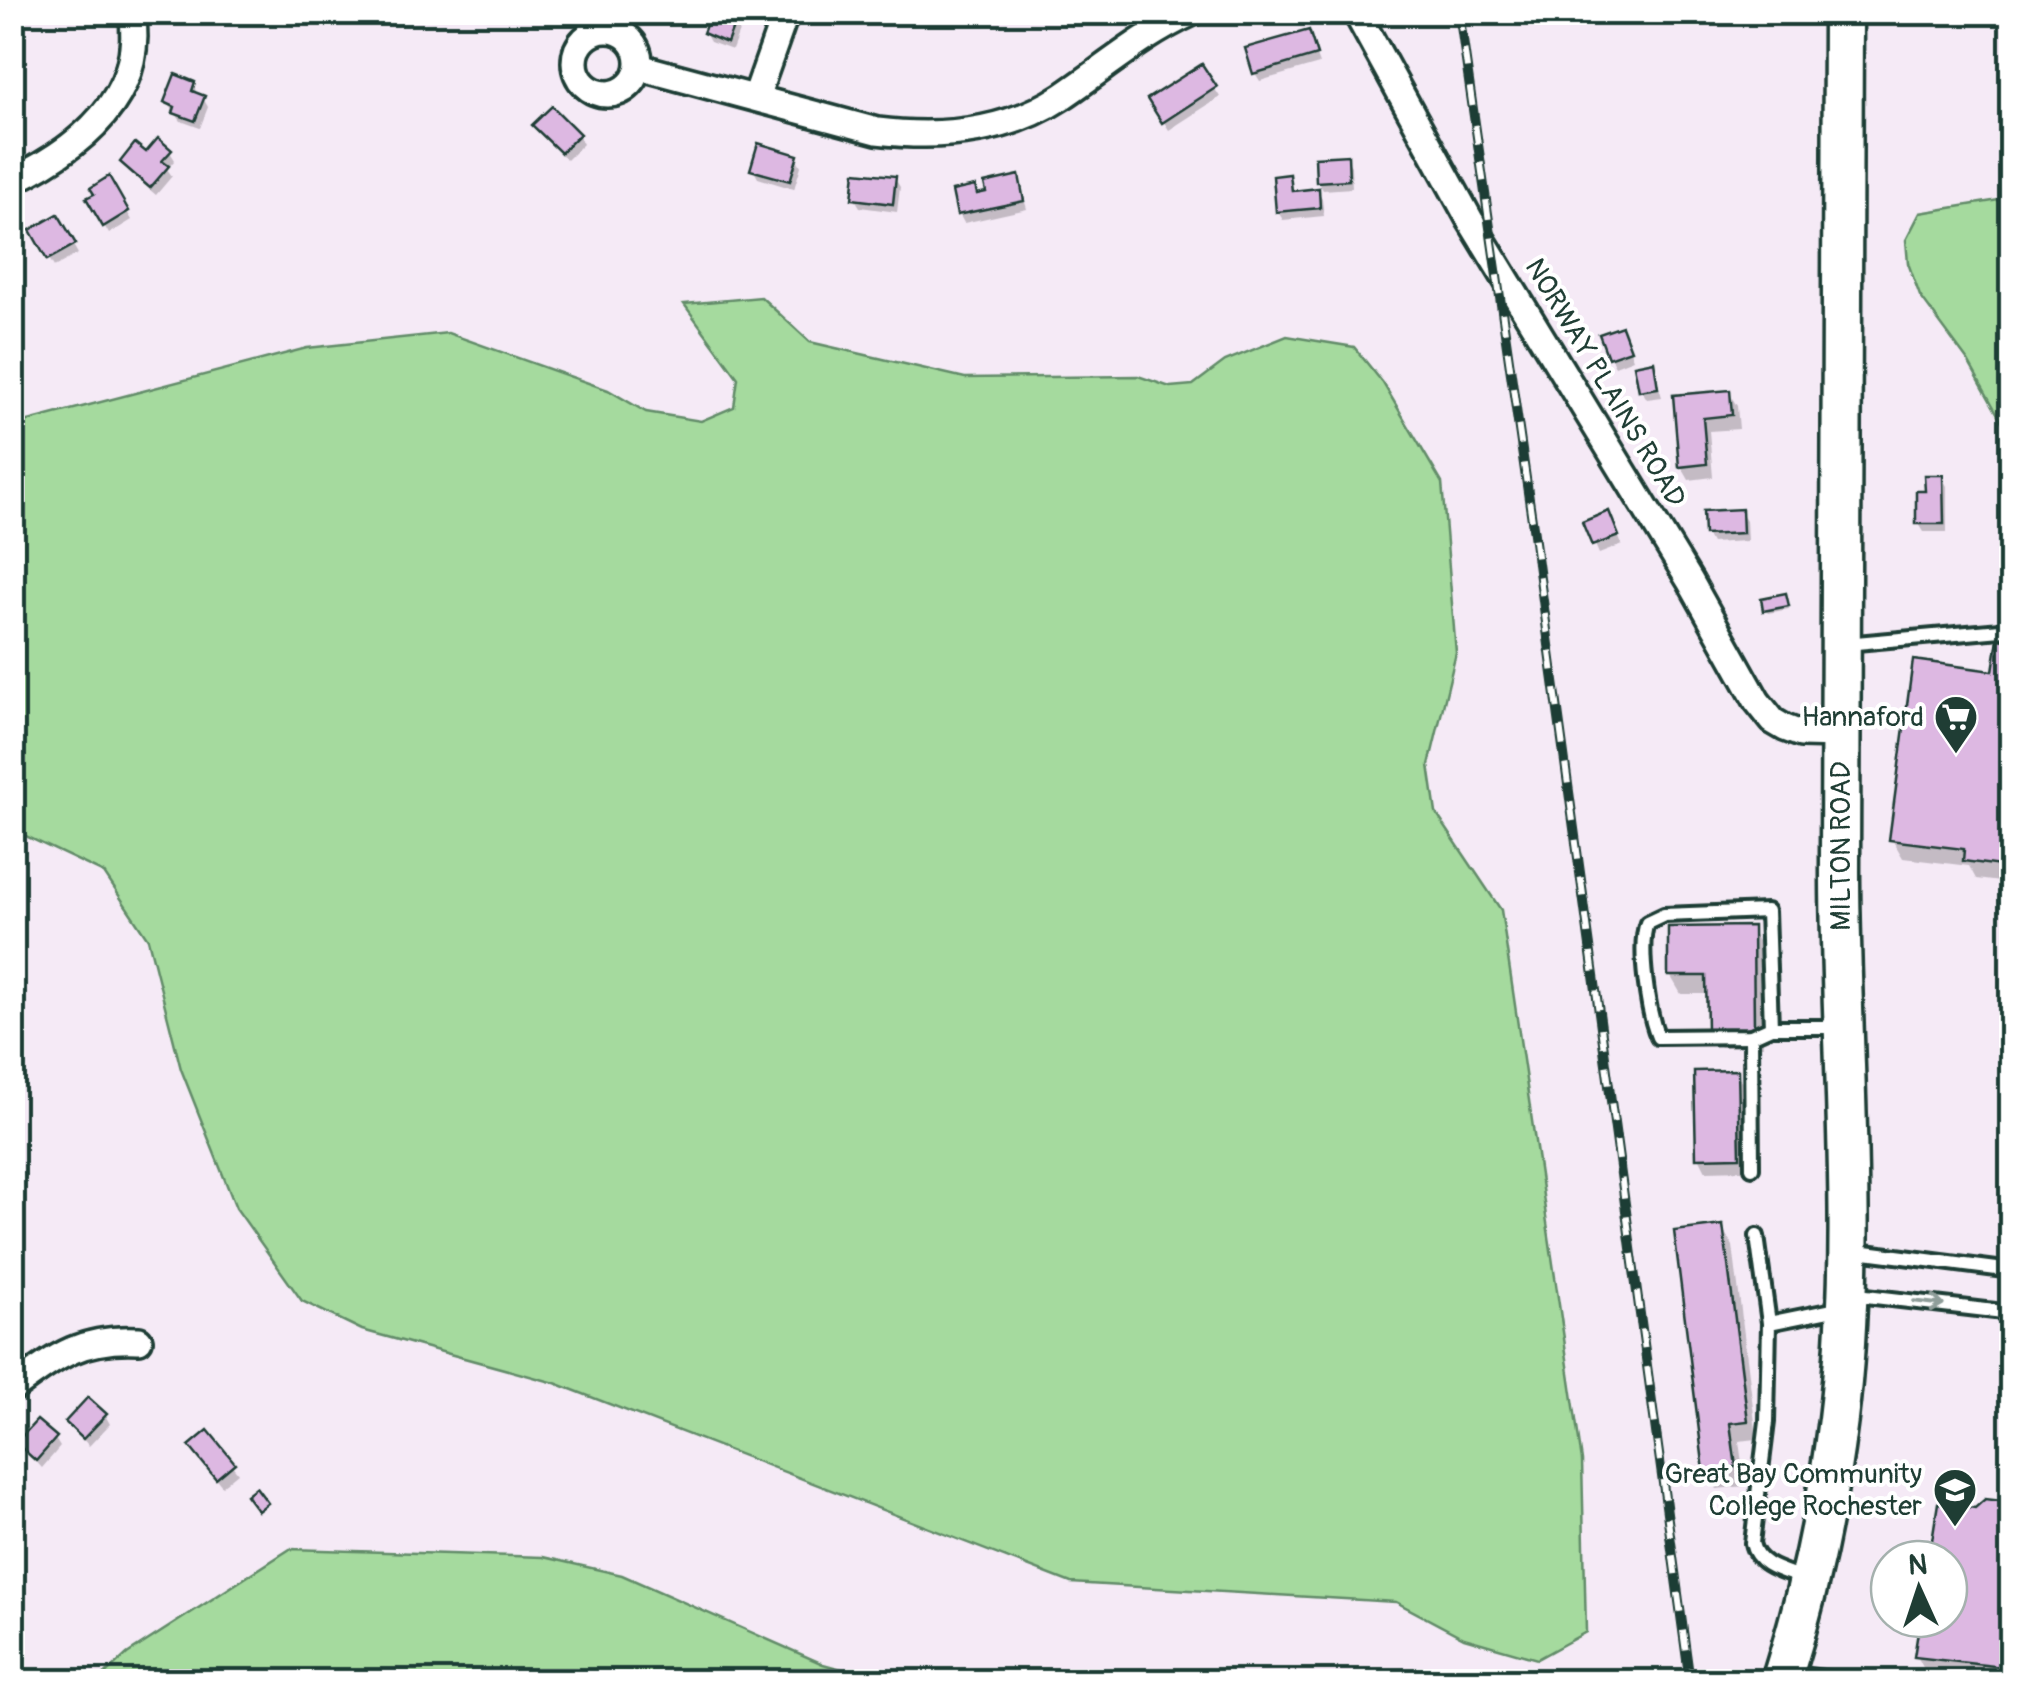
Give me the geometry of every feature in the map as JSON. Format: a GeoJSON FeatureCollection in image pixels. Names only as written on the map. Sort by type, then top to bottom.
{"type":"FeatureCollection","features":[{"type":"Feature","properties":{"kind":"main road","name":"MILTON ROAD"},"geometry":{"type":"LineString","coordinates":[[1782,1677],[1808,1581],[1838,1418],[1848,1250],[1840,735],[1842,12]]}},
{"type":"Feature","properties":{"kind":"street"},"geometry":{"type":"LineString","coordinates":[[12,182],[74,145],[108,112],[132,65],[132,12]]}},
{"type":"Feature","properties":{"kind":"street"},"geometry":{"type":"LineString","coordinates":[[756,97],[786,12]]}},
{"type":"Feature","properties":{"kind":"street"},"geometry":{"type":"LineString","coordinates":[[638,67],[877,131],[949,134],[992,128],[1038,110],[1136,43],[1193,12]]}},
{"type":"Feature","properties":{"kind":"street","name":"NORWAY PLAINS ROAD"},"geometry":{"type":"LineString","coordinates":[[1356,12],[1470,220],[1690,580],[1758,701],[1785,728],[1801,734],[1840,735]]}},
{"type":"Feature","properties":{"kind":"street"},"geometry":{"type":"LineString","coordinates":[[12,1389],[57,1356],[90,1342],[139,1340]]}},
{"type":"Feature","properties":{"kind":"lane"},"geometry":{"type":"LineString","coordinates":[[1842,644],[2012,629]]}},
{"type":"Feature","properties":{"kind":"lane"},"geometry":{"type":"LineString","coordinates":[[1771,1028],[1768,911],[1664,915],[1647,923],[1644,947],[1651,1016],[1658,1037],[1751,1036],[1771,1028],[1843,1027]]}},
{"type":"Feature","properties":{"kind":"lane"},"geometry":{"type":"LineString","coordinates":[[1751,1036],[1752,1168]]}},
{"type":"Feature","properties":{"kind":"lane"},"geometry":{"type":"LineString","coordinates":[[1757,1236],[1769,1324],[1767,1422],[1752,1543],[1754,1552],[1765,1564],[1808,1581]]}},
{"type":"Feature","properties":{"kind":"lane"},"geometry":{"type":"LineString","coordinates":[[1848,1250],[2012,1270]]}},
{"type":"Feature","properties":{"kind":"lane"},"geometry":{"type":"LineString","coordinates":[[1769,1324],[1846,1301],[2012,1313]]}},
{"type":"Feature","properties":{"kind":"lane"},"geometry":{"type":"LineString","coordinates":[[1782,1677],[1852,1682]]}},
{"type":"Feature","properties":{"kind":"green space"},"geometry":{"type":"Polygon","coordinates":[[[2012,198],[2011,438],[1968,361],[1920,296],[1908,263],[1906,240],[1920,213],[2012,198]]]}},
{"type":"Feature","properties":{"kind":"green space"},"geometry":{"type":"Polygon","coordinates":[[[761,297],[810,342],[965,378],[1138,376],[1170,387],[1193,385],[1225,361],[1287,336],[1354,347],[1383,383],[1442,483],[1456,653],[1429,765],[1436,813],[1501,910],[1582,1461],[1586,1632],[1537,1659],[1464,1638],[1396,1602],[1071,1583],[555,1383],[362,1330],[302,1301],[236,1208],[181,1069],[148,939],[104,873],[13,830],[13,425],[307,348],[448,333],[608,390],[646,412],[701,421],[734,407],[738,378],[684,304],[761,297]]]}},
{"type":"Feature","properties":{"kind":"green space"},"geometry":{"type":"Polygon","coordinates":[[[290,1549],[543,1557],[622,1575],[823,1664],[886,1681],[98,1681],[127,1654],[290,1549]]]}},
{"type":"Feature","properties":{"kind":"building"},"geometry":{"type":"Polygon","coordinates":[[[711,12],[739,12],[727,43],[703,33],[711,12]]]}},
{"type":"Feature","properties":{"kind":"building"},"geometry":{"type":"Polygon","coordinates":[[[1309,30],[1317,55],[1253,74],[1245,48],[1309,30]]]}},
{"type":"Feature","properties":{"kind":"building"},"geometry":{"type":"Polygon","coordinates":[[[1202,64],[1217,87],[1162,123],[1147,99],[1202,64]]]}},
{"type":"Feature","properties":{"kind":"building"},"geometry":{"type":"Polygon","coordinates":[[[175,74],[195,82],[192,91],[205,96],[195,121],[173,113],[175,107],[164,102],[175,74]]]}},
{"type":"Feature","properties":{"kind":"building"},"geometry":{"type":"Polygon","coordinates":[[[552,106],[580,134],[561,153],[532,125],[552,106]]]}},
{"type":"Feature","properties":{"kind":"building"},"geometry":{"type":"Polygon","coordinates":[[[158,138],[172,150],[162,161],[169,166],[150,188],[120,162],[135,143],[146,152],[158,138]]]}},
{"type":"Feature","properties":{"kind":"building"},"geometry":{"type":"Polygon","coordinates":[[[758,143],[798,155],[790,181],[750,170],[758,143]]]}},
{"type":"Feature","properties":{"kind":"building"},"geometry":{"type":"Polygon","coordinates":[[[1348,155],[1349,180],[1316,182],[1315,157],[1348,155]]]}},
{"type":"Feature","properties":{"kind":"building"},"geometry":{"type":"Polygon","coordinates":[[[855,172],[896,176],[893,204],[852,199],[855,172]]]}},
{"type":"Feature","properties":{"kind":"building"},"geometry":{"type":"Polygon","coordinates":[[[1290,174],[1292,191],[1319,188],[1320,208],[1276,212],[1273,176],[1290,174]]]}},
{"type":"Feature","properties":{"kind":"building"},"geometry":{"type":"Polygon","coordinates":[[[1019,175],[1024,201],[957,215],[952,191],[975,186],[977,194],[986,192],[984,183],[1019,175]]]}},
{"type":"Feature","properties":{"kind":"building"},"geometry":{"type":"Polygon","coordinates":[[[109,176],[129,211],[103,227],[86,198],[94,194],[90,188],[109,176]]]}},
{"type":"Feature","properties":{"kind":"building"},"geometry":{"type":"Polygon","coordinates":[[[58,214],[76,244],[47,260],[30,230],[58,214]]]}},
{"type":"Feature","properties":{"kind":"building"},"geometry":{"type":"Polygon","coordinates":[[[1622,326],[1631,350],[1608,358],[1599,334],[1622,326]]]}},
{"type":"Feature","properties":{"kind":"building"},"geometry":{"type":"Polygon","coordinates":[[[1654,361],[1658,388],[1639,391],[1634,365],[1654,361]]]}},
{"type":"Feature","properties":{"kind":"building"},"geometry":{"type":"Polygon","coordinates":[[[1730,390],[1732,415],[1703,418],[1707,464],[1679,467],[1673,395],[1730,390]]]}},
{"type":"Feature","properties":{"kind":"building"},"geometry":{"type":"Polygon","coordinates":[[[1924,475],[1943,475],[1944,524],[1916,524],[1916,491],[1925,491],[1924,475]]]}},
{"type":"Feature","properties":{"kind":"building"},"geometry":{"type":"Polygon","coordinates":[[[1742,509],[1743,533],[1704,535],[1703,511],[1742,509]]]}},
{"type":"Feature","properties":{"kind":"building"},"geometry":{"type":"Polygon","coordinates":[[[1609,511],[1619,536],[1592,546],[1582,522],[1609,511]]]}},
{"type":"Feature","properties":{"kind":"building"},"geometry":{"type":"Polygon","coordinates":[[[1786,593],[1789,606],[1763,611],[1761,598],[1786,593]]]}},
{"type":"Feature","properties":{"kind":"building","name":"Hannaford"},"geometry":{"type":"Polygon","coordinates":[[[1998,639],[2012,641],[2012,876],[2000,874],[2001,866],[1963,861],[1964,849],[1889,840],[1913,660],[1993,671],[1998,639]]]}},
{"type":"Feature","properties":{"kind":"building"},"geometry":{"type":"Polygon","coordinates":[[[1753,926],[1754,1028],[1707,1029],[1706,976],[1668,976],[1668,927],[1753,926]]]}},
{"type":"Feature","properties":{"kind":"building"},"geometry":{"type":"Polygon","coordinates":[[[1738,1070],[1740,1157],[1696,1158],[1694,1071],[1738,1070]]]}},
{"type":"Feature","properties":{"kind":"building"},"geometry":{"type":"Polygon","coordinates":[[[1723,1225],[1748,1421],[1730,1423],[1736,1467],[1704,1471],[1674,1231],[1723,1225]]]}},
{"type":"Feature","properties":{"kind":"building"},"geometry":{"type":"Polygon","coordinates":[[[88,1397],[107,1414],[83,1439],[65,1422],[88,1397]]]}},
{"type":"Feature","properties":{"kind":"building"},"geometry":{"type":"Polygon","coordinates":[[[37,1420],[57,1437],[36,1461],[16,1443],[37,1420]]]}},
{"type":"Feature","properties":{"kind":"building"},"geometry":{"type":"Polygon","coordinates":[[[208,1430],[235,1463],[216,1479],[189,1446],[208,1430]]]}},
{"type":"Feature","properties":{"kind":"building"},"geometry":{"type":"Polygon","coordinates":[[[256,1487],[268,1503],[258,1511],[246,1495],[256,1487]]]}},
{"type":"Feature","properties":{"kind":"building"},"geometry":{"type":"Polygon","coordinates":[[[1985,1499],[2012,1502],[2012,1668],[1914,1657],[1917,1639],[1969,1639],[1969,1539],[1932,1539],[1938,1503],[1975,1508],[1985,1499]]]}},
{"type":"Feature","properties":{"kind":"railway"},"geometry":{"type":"LineString","coordinates":[[1459,12],[1690,1682]]}},
{"type":"Feature","properties":{"kind":"place","name":"Hannaford"},"geometry":{"type":"Point","coordinates":[1956,755]}},
{"type":"Feature","properties":{"kind":"place","name":"Great Bay Community College Rochester"},"geometry":{"type":"Point","coordinates":[1955,1528]}}]}
